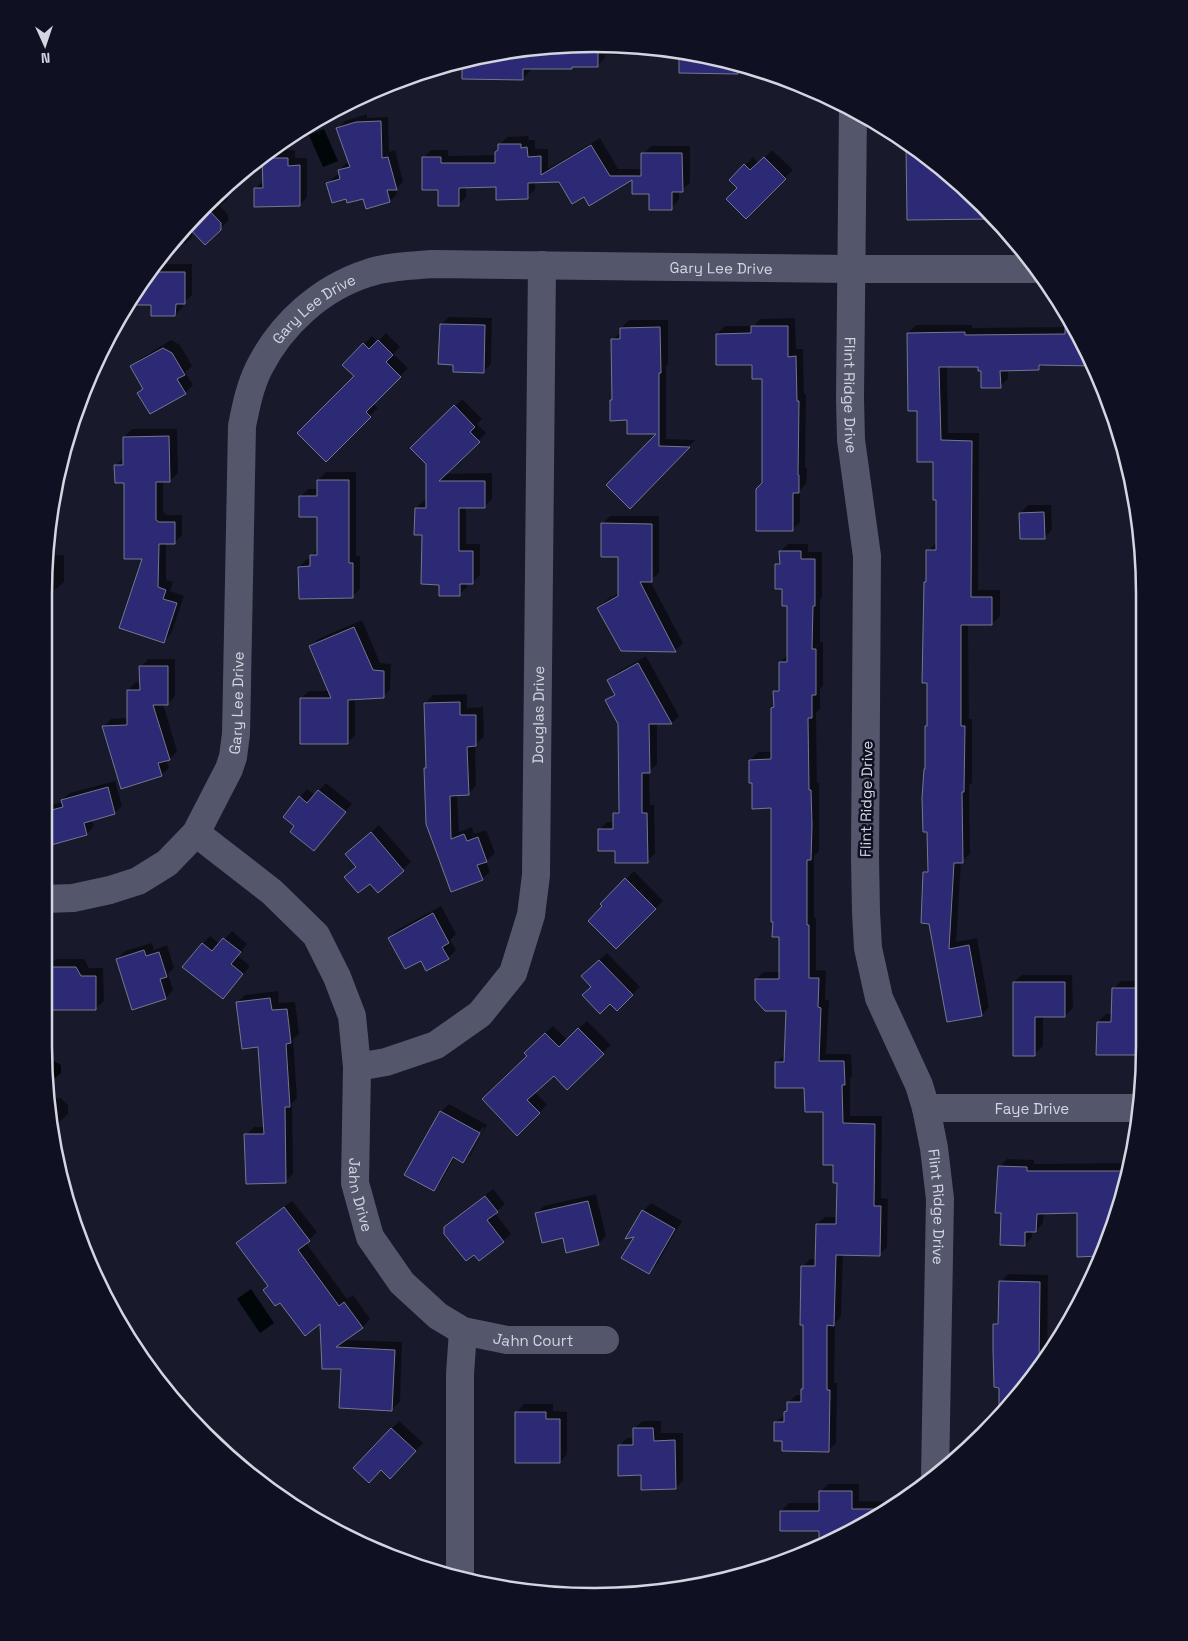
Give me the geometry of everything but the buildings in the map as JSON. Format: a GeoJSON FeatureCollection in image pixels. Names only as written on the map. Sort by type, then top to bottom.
{"type":"FeatureCollection","features":[{"type":"Feature","properties":{"kind":"street","name":"Flint Ridge Drive"},"geometry":{"type":"LineString","coordinates":[[853,119],[850,398],[851,440],[867,556],[865,859],[868,948],[879,998],[919,1085],[934,1148],[940,1199],[935,1467]]}},
{"type":"Feature","properties":{"kind":"street","name":"Gary Lee Drive"},"geometry":{"type":"LineString","coordinates":[[52,899],[73,898],[110,890],[138,881],[167,863],[196,833],[229,769],[233,757],[236,734],[242,426],[248,397],[259,368],[272,346],[290,323],[314,300],[342,283],[369,272],[432,264],[1027,269]]}},
{"type":"Feature","properties":{"kind":"street","name":"Douglas Drive"},"geometry":{"type":"LineString","coordinates":[[357,1067],[386,1062],[436,1045],[480,1014],[513,973],[530,915],[536,875],[542,265]]}},
{"type":"Feature","properties":{"kind":"street","name":"Jahn Drive"},"geometry":{"type":"LineString","coordinates":[[196,833],[272,892],[316,935],[337,977],[352,1016],[357,1067],[355,1183],[370,1237],[402,1283],[438,1316],[463,1331]]}},
{"type":"Feature","properties":{"kind":"street","name":"Faye Drive"},"geometry":{"type":"LineString","coordinates":[[926,1108],[1132,1108]]}},
{"type":"Feature","properties":{"kind":"street","name":"Jahn Court"},"geometry":{"type":"LineString","coordinates":[[463,1331],[507,1340],[605,1340]]}},
{"type":"Feature","properties":{"kind":"street"},"geometry":{"type":"LineString","coordinates":[[460,1571],[460,1374],[463,1331]]}},
{"type":"Feature","properties":{"kind":"shaded area"},"geometry":{"type":"Polygon","coordinates":[[[324,129],[338,161],[323,167],[309,135],[324,129]]]}},
{"type":"Feature","properties":{"kind":"shaded area"},"geometry":{"type":"Polygon","coordinates":[[[53,1060],[61,1065],[61,1073],[55,1078],[53,1060]]]}},
{"type":"Feature","properties":{"kind":"shaded area"},"geometry":{"type":"Polygon","coordinates":[[[251,1289],[274,1323],[260,1333],[237,1299],[251,1289]]]}}]}
